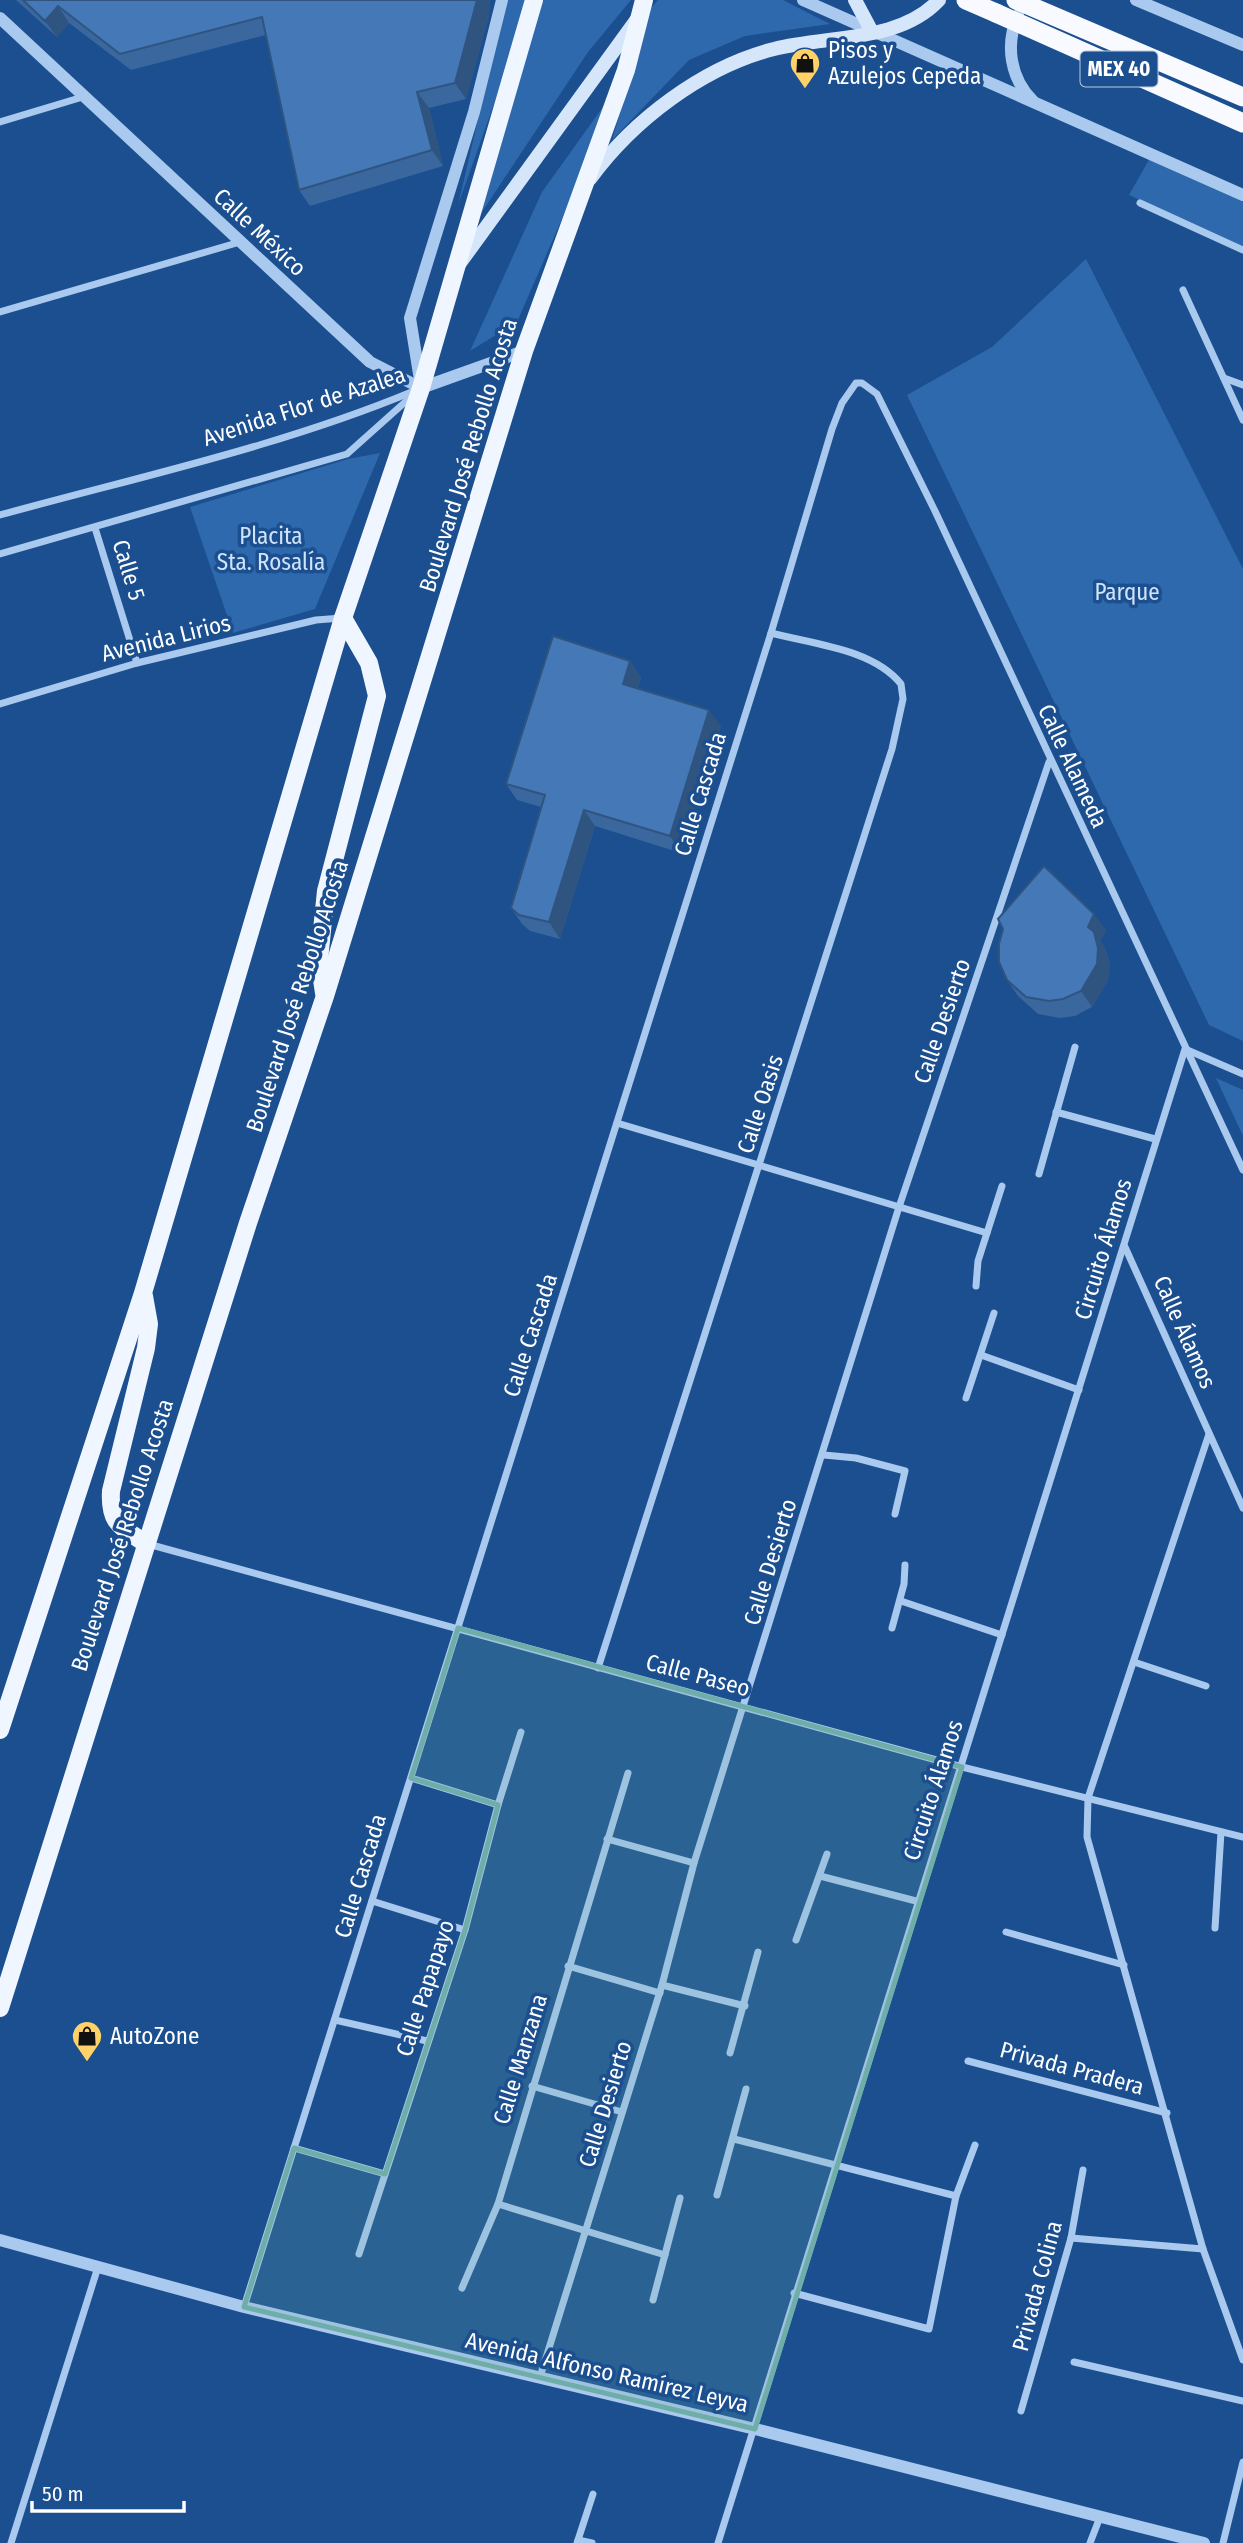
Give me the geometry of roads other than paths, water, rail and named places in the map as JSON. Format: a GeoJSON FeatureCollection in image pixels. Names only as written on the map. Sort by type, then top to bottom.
{"type":"FeatureCollection","features":[{"type":"Feature","properties":{"kind":"highway","name":"MEX 40"},"geometry":{"type":"LineString","coordinates":[[966,0],[1243,123]]}},
{"type":"Feature","properties":{"kind":"highway","name":"MEX 40"},"geometry":{"type":"LineString","coordinates":[[1016,0],[1243,97]]}},
{"type":"Feature","properties":{"kind":"main road"},"geometry":{"type":"LineString","coordinates":[[0,1730],[67,1518],[143,1293],[343,618],[421,388],[534,0]]}},
{"type":"Feature","properties":{"kind":"main road"},"geometry":{"type":"LineString","coordinates":[[855,0],[872,32]]}},
{"type":"Feature","properties":{"kind":"main road"},"geometry":{"type":"LineString","coordinates":[[583,188],[599,166],[639,127],[714,72],[776,48],[872,32],[911,22],[939,0]]}},
{"type":"Feature","properties":{"kind":"main road"},"geometry":{"type":"LineString","coordinates":[[457,267],[518,187],[646,4]]}},
{"type":"Feature","properties":{"kind":"main road","name":"Boulevard José Rebollo Acosta"},"geometry":{"type":"LineString","coordinates":[[0,2008],[145,1543],[248,1223],[325,996],[524,351],[626,70],[646,4]]}},
{"type":"Feature","properties":{"kind":"main road"},"geometry":{"type":"LineString","coordinates":[[325,996],[318,960],[326,891],[377,696],[369,663],[343,618]]}},
{"type":"Feature","properties":{"kind":"main road"},"geometry":{"type":"LineString","coordinates":[[143,1293],[149,1325],[146,1348],[111,1490],[110,1508],[114,1520],[145,1543]]}},
{"type":"Feature","properties":{"kind":"street"},"geometry":{"type":"LineString","coordinates":[[502,0],[474,111],[410,318],[421,388],[524,351]]}},
{"type":"Feature","properties":{"kind":"street"},"geometry":{"type":"LineString","coordinates":[[803,0],[1243,195]]}},
{"type":"Feature","properties":{"kind":"street"},"geometry":{"type":"LineString","coordinates":[[1028,0],[1020,11],[1011,36],[1012,63],[1022,88],[1040,107]]}},
{"type":"Feature","properties":{"kind":"street"},"geometry":{"type":"LineString","coordinates":[[1136,0],[1243,45]]}},
{"type":"Feature","properties":{"kind":"street","name":"Calle México"},"geometry":{"type":"LineString","coordinates":[[0,18],[360,355],[421,388]]}},
{"type":"Feature","properties":{"kind":"street"},"geometry":{"type":"LineString","coordinates":[[0,122],[86,96]]}},
{"type":"Feature","properties":{"kind":"street"},"geometry":{"type":"LineString","coordinates":[[1140,203],[1243,250]]}},
{"type":"Feature","properties":{"kind":"street"},"geometry":{"type":"LineString","coordinates":[[0,312],[240,243]]}},
{"type":"Feature","properties":{"kind":"street"},"geometry":{"type":"LineString","coordinates":[[1183,290],[1243,420]]}},
{"type":"Feature","properties":{"kind":"street"},"geometry":{"type":"LineString","coordinates":[[1224,377],[1243,385]]}},
{"type":"Feature","properties":{"kind":"street","name":"Calle Cascada"},"geometry":{"type":"LineString","coordinates":[[244,2307],[771,634],[832,429],[852,386],[862,383]]}},
{"type":"Feature","properties":{"kind":"street","name":"Calle Alameda"},"geometry":{"type":"LineString","coordinates":[[862,383],[877,394],[884,408],[1243,1170]]}},
{"type":"Feature","properties":{"kind":"street","name":"Avenida Flor de Azalea"},"geometry":{"type":"LineString","coordinates":[[0,515],[260,443],[352,415],[421,388]]}},
{"type":"Feature","properties":{"kind":"street","name":"Avenida Flor de Azalea"},"geometry":{"type":"LineString","coordinates":[[0,554],[347,454],[421,388]]}},
{"type":"Feature","properties":{"kind":"street","name":"Calle 5"},"geometry":{"type":"LineString","coordinates":[[95,528],[137,663]]}},
{"type":"Feature","properties":{"kind":"street","name":"Avenida Lirios"},"geometry":{"type":"LineString","coordinates":[[0,704],[137,663],[316,620],[343,618]]}},
{"type":"Feature","properties":{"kind":"street","name":"Calle Oasis"},"geometry":{"type":"LineString","coordinates":[[598,1668],[892,749],[902,699],[901,684],[879,666],[855,655],[771,634]]}},
{"type":"Feature","properties":{"kind":"street","name":"Calle Desierto"},"geometry":{"type":"LineString","coordinates":[[540,2377],[661,1989],[694,1863],[745,1708],[899,1207],[1049,761]]}},
{"type":"Feature","properties":{"kind":"street"},"geometry":{"type":"LineString","coordinates":[[1039,1174],[1074,1047]]}},
{"type":"Feature","properties":{"kind":"street"},"geometry":{"type":"LineString","coordinates":[[1185,1049],[1243,1074]]}},
{"type":"Feature","properties":{"kind":"street","name":"Circuito Álamos"},"geometry":{"type":"LineString","coordinates":[[718,2543],[916,1901],[962,1767],[1185,1049]]}},
{"type":"Feature","properties":{"kind":"street"},"geometry":{"type":"LineString","coordinates":[[1056,1112],[1155,1139]]}},
{"type":"Feature","properties":{"kind":"street"},"geometry":{"type":"LineString","coordinates":[[617,1123],[987,1233]]}},
{"type":"Feature","properties":{"kind":"street"},"geometry":{"type":"LineString","coordinates":[[976,1286],[978,1261],[1002,1186]]}},
{"type":"Feature","properties":{"kind":"street","name":"Calle Álamos"},"geometry":{"type":"LineString","coordinates":[[1125,1246],[1243,1508]]}},
{"type":"Feature","properties":{"kind":"street"},"geometry":{"type":"LineString","coordinates":[[966,1398],[994,1313]]}},
{"type":"Feature","properties":{"kind":"street"},"geometry":{"type":"LineString","coordinates":[[981,1356],[1079,1391]]}},
{"type":"Feature","properties":{"kind":"street"},"geometry":{"type":"LineString","coordinates":[[1209,1434],[1088,1798],[1087,1837],[1167,2113],[1203,2249],[1243,2360]]}},
{"type":"Feature","properties":{"kind":"street"},"geometry":{"type":"LineString","coordinates":[[824,1455],[856,1458],[905,1471],[895,1514]]}},
{"type":"Feature","properties":{"kind":"street","name":"Calle Paseo"},"geometry":{"type":"LineString","coordinates":[[145,1543],[962,1767],[1243,1837]]}},
{"type":"Feature","properties":{"kind":"street"},"geometry":{"type":"LineString","coordinates":[[892,1628],[901,1601],[905,1565]]}},
{"type":"Feature","properties":{"kind":"street"},"geometry":{"type":"LineString","coordinates":[[901,1601],[1002,1635]]}},
{"type":"Feature","properties":{"kind":"street"},"geometry":{"type":"LineString","coordinates":[[1134,1662],[1206,1686]]}},
{"type":"Feature","properties":{"kind":"street","name":"Calle Papapayo"},"geometry":{"type":"LineString","coordinates":[[359,2254],[427,2041],[466,1930],[498,1805],[521,1732]]}},
{"type":"Feature","properties":{"kind":"street","name":"Calle Manzana"},"geometry":{"type":"LineString","coordinates":[[462,2288],[498,2204],[628,1773]]}},
{"type":"Feature","properties":{"kind":"street"},"geometry":{"type":"LineString","coordinates":[[411,1779],[498,1805]]}},
{"type":"Feature","properties":{"kind":"street"},"geometry":{"type":"LineString","coordinates":[[1215,1928],[1221,1832]]}},
{"type":"Feature","properties":{"kind":"street"},"geometry":{"type":"LineString","coordinates":[[607,1839],[694,1863]]}},
{"type":"Feature","properties":{"kind":"street"},"geometry":{"type":"LineString","coordinates":[[796,1940],[827,1854]]}},
{"type":"Feature","properties":{"kind":"street"},"geometry":{"type":"LineString","coordinates":[[820,1876],[916,1901]]}},
{"type":"Feature","properties":{"kind":"street"},"geometry":{"type":"LineString","coordinates":[[372,1901],[466,1930]]}},
{"type":"Feature","properties":{"kind":"street"},"geometry":{"type":"LineString","coordinates":[[1006,1932],[1124,1965]]}},
{"type":"Feature","properties":{"kind":"street"},"geometry":{"type":"LineString","coordinates":[[730,2053],[758,1952]]}},
{"type":"Feature","properties":{"kind":"street"},"geometry":{"type":"LineString","coordinates":[[568,1966],[745,2006]]}},
{"type":"Feature","properties":{"kind":"street"},"geometry":{"type":"LineString","coordinates":[[335,2020],[427,2041]]}},
{"type":"Feature","properties":{"kind":"street","name":"Privada Pradera"},"geometry":{"type":"LineString","coordinates":[[968,2061],[1167,2113]]}},
{"type":"Feature","properties":{"kind":"street"},"geometry":{"type":"LineString","coordinates":[[532,2086],[622,2112]]}},
{"type":"Feature","properties":{"kind":"street"},"geometry":{"type":"LineString","coordinates":[[717,2195],[746,2089]]}},
{"type":"Feature","properties":{"kind":"street"},"geometry":{"type":"LineString","coordinates":[[734,2139],[956,2196]]}},
{"type":"Feature","properties":{"kind":"street"},"geometry":{"type":"LineString","coordinates":[[794,2293],[929,2329],[956,2196],[975,2145]]}},
{"type":"Feature","properties":{"kind":"street"},"geometry":{"type":"LineString","coordinates":[[294,2148],[386,2174]]}},
{"type":"Feature","properties":{"kind":"street","name":"Privada Colina"},"geometry":{"type":"LineString","coordinates":[[1021,2410],[1071,2238],[1083,2170]]}},
{"type":"Feature","properties":{"kind":"street"},"geometry":{"type":"LineString","coordinates":[[653,2300],[681,2198]]}},
{"type":"Feature","properties":{"kind":"street"},"geometry":{"type":"LineString","coordinates":[[498,2204],[665,2255]]}},
{"type":"Feature","properties":{"kind":"street"},"geometry":{"type":"LineString","coordinates":[[1071,2238],[1203,2249]]}},
{"type":"Feature","properties":{"kind":"street","name":"Avenida Alfonso Ramírez Leyva"},"geometry":{"type":"LineString","coordinates":[[0,2240],[244,2307],[755,2429],[1204,2543]]}},
{"type":"Feature","properties":{"kind":"street"},"geometry":{"type":"LineString","coordinates":[[11,2543],[98,2267]]}},
{"type":"Feature","properties":{"kind":"street"},"geometry":{"type":"LineString","coordinates":[[1074,2362],[1243,2401]]}},
{"type":"Feature","properties":{"kind":"street"},"geometry":{"type":"LineString","coordinates":[[1223,2543],[1243,2462]]}},
{"type":"Feature","properties":{"kind":"street"},"geometry":{"type":"LineString","coordinates":[[592,2543],[578,2541],[593,2494]]}},
{"type":"Feature","properties":{"kind":"street"},"geometry":{"type":"LineString","coordinates":[[1090,2543],[1100,2517]]}},
{"type":"Feature","properties":{"kind":"place","name":"Pisos y Azulejos Cepeda"},"geometry":{"type":"Point","coordinates":[805,90]}},
{"type":"Feature","properties":{"kind":"place","name":"AutoZone"},"geometry":{"type":"Point","coordinates":[87,2063]}},
{"type":"Feature","properties":{"kind":"park label","name":"Placita Sta. Rosalía"},"geometry":{"type":"Point","coordinates":[271,549]}},
{"type":"Feature","properties":{"kind":"park label","name":"Parque"},"geometry":{"type":"Point","coordinates":[1127,592]}}]}
